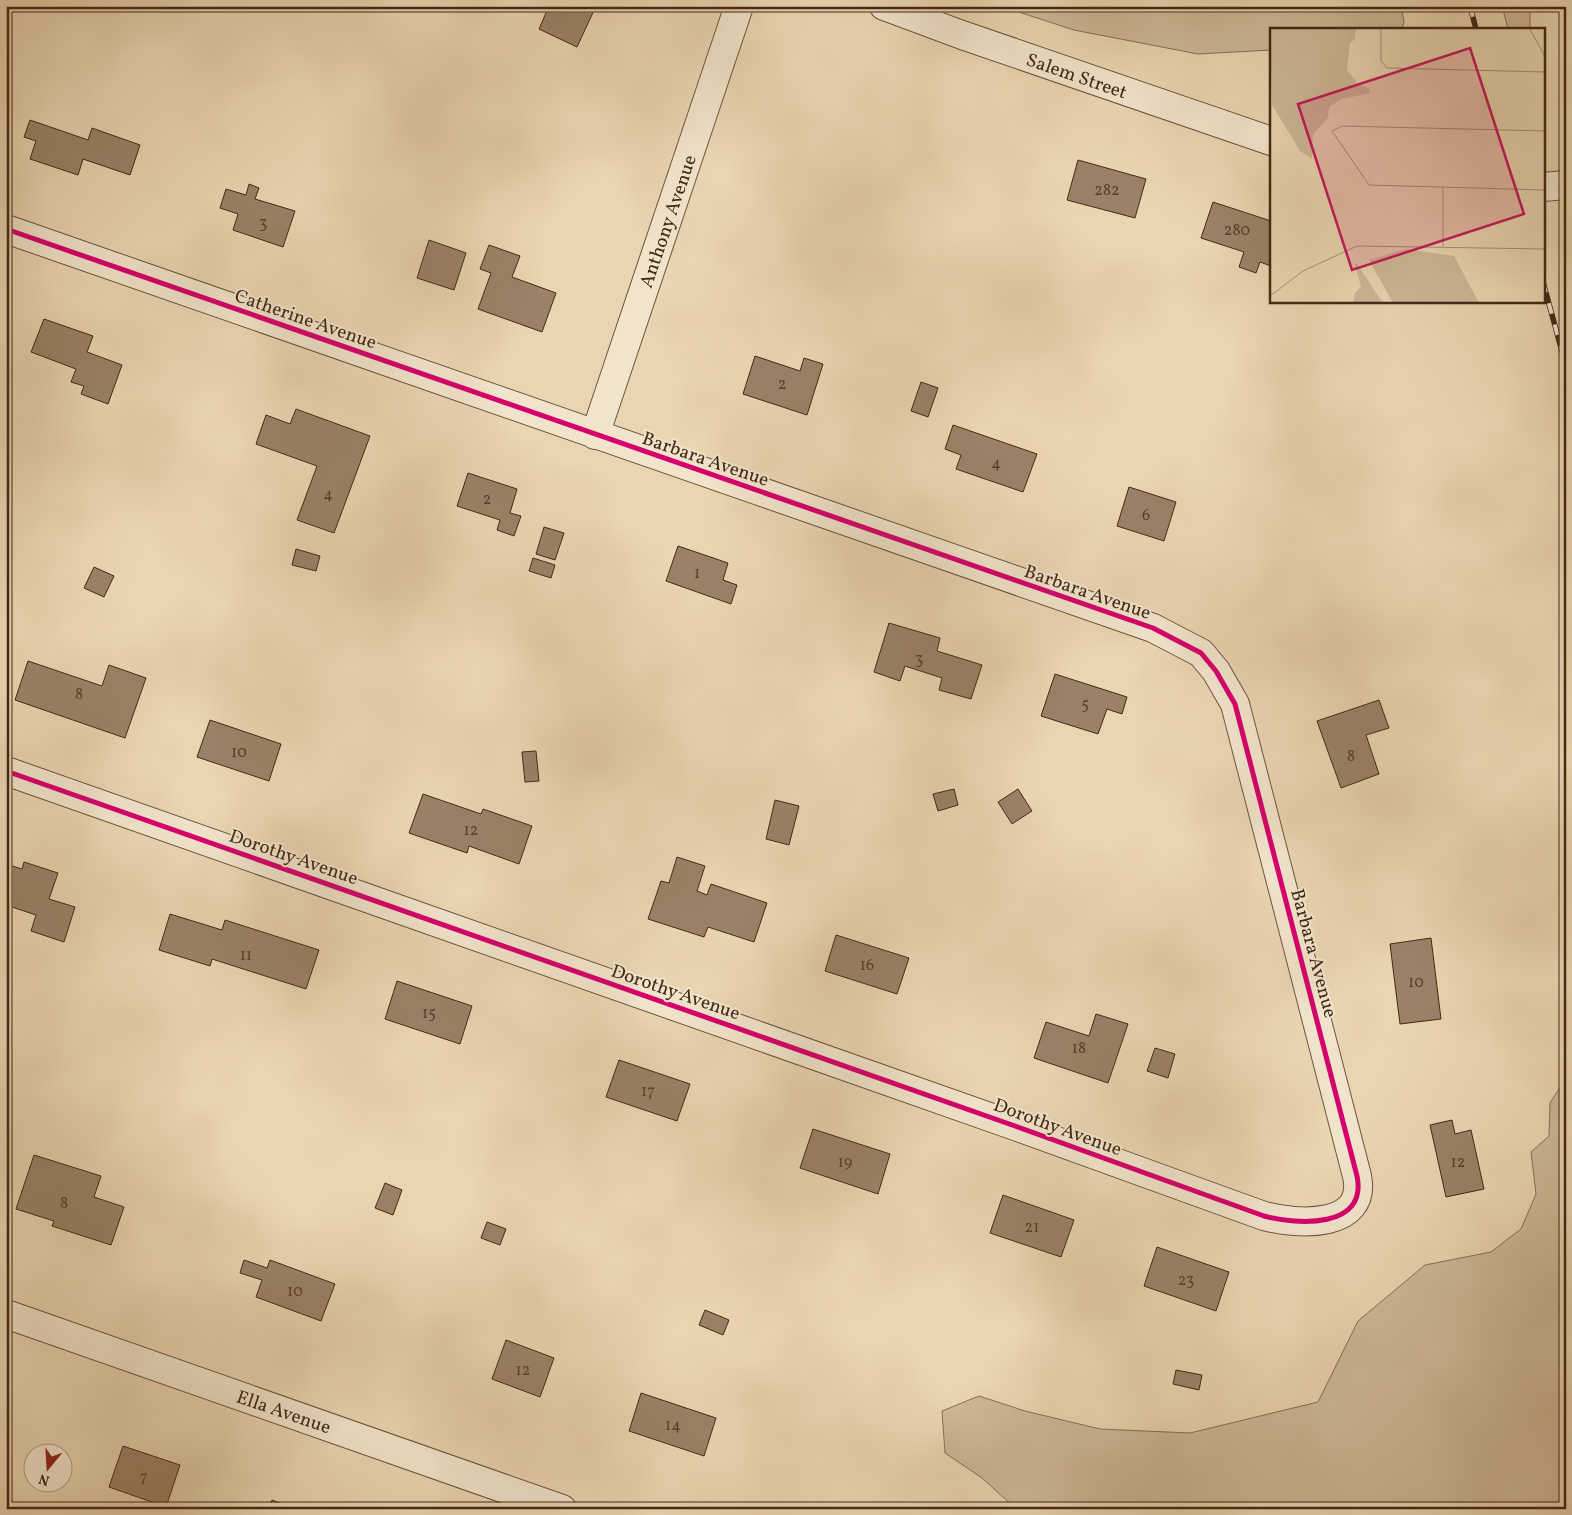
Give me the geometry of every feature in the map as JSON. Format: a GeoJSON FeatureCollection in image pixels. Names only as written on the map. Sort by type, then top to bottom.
{"type":"FeatureCollection","features":[{"type":"Feature","properties":{"kind":"street","name":"Anthony Avenue"},"geometry":{"type":"LineString","coordinates":[[595,435],[739,6]]}},
{"type":"Feature","properties":{"kind":"street","name":"Salem Street"},"geometry":{"type":"LineString","coordinates":[[884,6],[962,35],[1270,141]]}},
{"type":"Feature","properties":{"kind":"street"},"geometry":{"type":"LineString","coordinates":[[1544,187],[1566,185]]}},
{"type":"Feature","properties":{"kind":"street","name":"Catherine Avenue"},"geometry":{"type":"LineString","coordinates":[[6,229],[595,435]]}},
{"type":"Feature","properties":{"kind":"street","name":"Barbara Avenue"},"geometry":{"type":"LineString","coordinates":[[595,435],[1153,628],[1201,654],[1216,671],[1235,704],[1357,1176],[1359,1188],[1356,1200],[1348,1211],[1338,1216]]}},
{"type":"Feature","properties":{"kind":"street","name":"Dorothy Avenue"},"geometry":{"type":"LineString","coordinates":[[6,771],[1006,1123],[1264,1216],[1298,1222],[1324,1220],[1338,1216]]}},
{"type":"Feature","properties":{"kind":"street","name":"Ella Avenue"},"geometry":{"type":"LineString","coordinates":[[6,1314],[562,1509]]}},
{"type":"Feature","properties":{"kind":"shaded area"},"geometry":{"type":"Polygon","coordinates":[[[1000,6],[1401,6],[1404,22],[1402,28],[1270,28],[1270,50],[1198,54],[1074,30],[1000,6]]]}},
{"type":"Feature","properties":{"kind":"shaded area"},"geometry":{"type":"Polygon","coordinates":[[[1502,6],[1530,6],[1530,28],[1508,28],[1502,6]]]}},
{"type":"Feature","properties":{"kind":"shaded area"},"geometry":{"type":"Polygon","coordinates":[[[1566,1078],[1566,1509],[1016,1509],[982,1478],[945,1453],[942,1411],[979,1396],[1025,1411],[1100,1429],[1190,1433],[1318,1402],[1358,1321],[1425,1265],[1491,1252],[1521,1229],[1536,1194],[1531,1152],[1549,1136],[1550,1103],[1566,1078]]]}},
{"type":"Feature","properties":{"kind":"building"},"geometry":{"type":"Polygon","coordinates":[[[549,6],[596,6],[577,47],[539,29],[549,6]]]}},
{"type":"Feature","properties":{"kind":"building"},"geometry":{"type":"Polygon","coordinates":[[[30,120],[88,140],[92,128],[140,145],[130,175],[83,159],[78,175],[30,159],[36,141],[24,137],[30,120]]]}},
{"type":"Feature","properties":{"kind":"building"},"geometry":{"type":"Polygon","coordinates":[[[1078,160],[1146,179],[1135,218],[1067,200],[1078,160]]]}},
{"type":"Feature","properties":{"kind":"building"},"geometry":{"type":"Polygon","coordinates":[[[249,184],[259,188],[255,199],[295,211],[283,247],[233,230],[238,214],[220,208],[226,189],[246,195],[249,184]]]}},
{"type":"Feature","properties":{"kind":"building"},"geometry":{"type":"Polygon","coordinates":[[[1213,202],[1270,221],[1270,266],[1260,262],[1256,273],[1239,267],[1244,252],[1201,238],[1213,202]]]}},
{"type":"Feature","properties":{"kind":"building"},"geometry":{"type":"Polygon","coordinates":[[[429,240],[466,253],[454,290],[417,278],[429,240]]]}},
{"type":"Feature","properties":{"kind":"building"},"geometry":{"type":"Polygon","coordinates":[[[489,245],[520,256],[512,277],[556,293],[542,332],[478,309],[491,273],[480,269],[489,245]]]}},
{"type":"Feature","properties":{"kind":"building"},"geometry":{"type":"Polygon","coordinates":[[[44,319],[93,336],[87,352],[122,365],[108,404],[81,394],[84,386],[71,382],[76,369],[31,352],[44,319]]]}},
{"type":"Feature","properties":{"kind":"building"},"geometry":{"type":"Polygon","coordinates":[[[755,356],[800,371],[804,358],[823,364],[807,415],[743,394],[755,356]]]}},
{"type":"Feature","properties":{"kind":"building"},"geometry":{"type":"Polygon","coordinates":[[[921,382],[938,388],[928,417],[911,411],[921,382]]]}},
{"type":"Feature","properties":{"kind":"building"},"geometry":{"type":"Polygon","coordinates":[[[296,409],[370,436],[334,533],[297,520],[317,466],[256,444],[266,415],[290,424],[296,409]]]}},
{"type":"Feature","properties":{"kind":"building"},"geometry":{"type":"Polygon","coordinates":[[[953,425],[1037,454],[1023,492],[956,469],[961,455],[945,449],[953,425]]]}},
{"type":"Feature","properties":{"kind":"building"},"geometry":{"type":"Polygon","coordinates":[[[468,473],[517,489],[510,513],[521,516],[514,536],[497,530],[500,520],[457,506],[468,473]]]}},
{"type":"Feature","properties":{"kind":"building"},"geometry":{"type":"Polygon","coordinates":[[[1129,487],[1176,502],[1164,541],[1117,526],[1129,487]]]}},
{"type":"Feature","properties":{"kind":"building"},"geometry":{"type":"Polygon","coordinates":[[[544,527],[564,533],[555,560],[536,554],[544,527]]]}},
{"type":"Feature","properties":{"kind":"building"},"geometry":{"type":"Polygon","coordinates":[[[678,546],[728,563],[723,580],[737,585],[731,604],[666,581],[678,546]]]}},
{"type":"Feature","properties":{"kind":"building"},"geometry":{"type":"Polygon","coordinates":[[[296,549],[320,556],[316,571],[292,565],[296,549]]]}},
{"type":"Feature","properties":{"kind":"building"},"geometry":{"type":"Polygon","coordinates":[[[533,558],[555,565],[551,578],[529,571],[533,558]]]}},
{"type":"Feature","properties":{"kind":"building"},"geometry":{"type":"Polygon","coordinates":[[[94,567],[114,576],[104,597],[84,588],[94,567]]]}},
{"type":"Feature","properties":{"kind":"building"},"geometry":{"type":"Polygon","coordinates":[[[889,623],[940,638],[937,651],[982,665],[971,699],[939,690],[942,678],[905,666],[900,681],[874,672],[889,623]]]}},
{"type":"Feature","properties":{"kind":"building"},"geometry":{"type":"Polygon","coordinates":[[[28,661],[102,686],[109,665],[146,678],[125,738],[15,700],[28,661]]]}},
{"type":"Feature","properties":{"kind":"building"},"geometry":{"type":"Polygon","coordinates":[[[1055,674],[1127,697],[1122,714],[1107,709],[1098,734],[1041,716],[1055,674]]]}},
{"type":"Feature","properties":{"kind":"building"},"geometry":{"type":"Polygon","coordinates":[[[1379,700],[1389,728],[1366,735],[1379,774],[1341,788],[1317,721],[1379,700]]]}},
{"type":"Feature","properties":{"kind":"building"},"geometry":{"type":"Polygon","coordinates":[[[210,720],[281,744],[269,781],[197,757],[210,720]]]}},
{"type":"Feature","properties":{"kind":"building"},"geometry":{"type":"Polygon","coordinates":[[[536,751],[539,781],[525,782],[522,752],[536,751]]]}},
{"type":"Feature","properties":{"kind":"building"},"geometry":{"type":"Polygon","coordinates":[[[954,789],[958,805],[938,811],[933,794],[954,789]]]}},
{"type":"Feature","properties":{"kind":"building"},"geometry":{"type":"Polygon","coordinates":[[[1018,789],[1032,811],[1012,824],[998,802],[1018,789]]]}},
{"type":"Feature","properties":{"kind":"building"},"geometry":{"type":"Polygon","coordinates":[[[423,794],[481,814],[483,809],[532,826],[519,864],[469,846],[467,853],[409,833],[423,794]]]}},
{"type":"Feature","properties":{"kind":"building"},"geometry":{"type":"Polygon","coordinates":[[[775,800],[799,806],[789,845],[766,839],[775,800]]]}},
{"type":"Feature","properties":{"kind":"building"},"geometry":{"type":"Polygon","coordinates":[[[677,857],[705,866],[697,891],[707,895],[711,884],[767,903],[754,942],[708,927],[704,937],[648,919],[661,881],[669,883],[677,857]]]}},
{"type":"Feature","properties":{"kind":"building"},"geometry":{"type":"Polygon","coordinates":[[[24,862],[58,873],[49,899],[75,907],[64,942],[31,931],[36,915],[6,905],[6,864],[22,869],[24,862]]]}},
{"type":"Feature","properties":{"kind":"building"},"geometry":{"type":"Polygon","coordinates":[[[170,914],[222,930],[225,920],[319,950],[306,989],[212,959],[210,966],[159,950],[170,914]]]}},
{"type":"Feature","properties":{"kind":"building"},"geometry":{"type":"Polygon","coordinates":[[[836,935],[909,958],[897,994],[825,971],[836,935]]]}},
{"type":"Feature","properties":{"kind":"building"},"geometry":{"type":"Polygon","coordinates":[[[1431,938],[1441,1019],[1400,1024],[1390,944],[1431,938]]]}},
{"type":"Feature","properties":{"kind":"building"},"geometry":{"type":"Polygon","coordinates":[[[397,981],[472,1006],[460,1044],[385,1019],[397,981]]]}},
{"type":"Feature","properties":{"kind":"building"},"geometry":{"type":"Polygon","coordinates":[[[1096,1014],[1128,1024],[1108,1083],[1034,1058],[1046,1022],[1089,1036],[1096,1014]]]}},
{"type":"Feature","properties":{"kind":"building"},"geometry":{"type":"Polygon","coordinates":[[[1155,1048],[1175,1054],[1168,1078],[1147,1071],[1155,1048]]]}},
{"type":"Feature","properties":{"kind":"building"},"geometry":{"type":"Polygon","coordinates":[[[619,1060],[690,1084],[677,1121],[606,1097],[619,1060]]]}},
{"type":"Feature","properties":{"kind":"building"},"geometry":{"type":"Polygon","coordinates":[[[1452,1120],[1455,1134],[1471,1130],[1484,1189],[1446,1197],[1430,1125],[1452,1120]]]}},
{"type":"Feature","properties":{"kind":"building"},"geometry":{"type":"Polygon","coordinates":[[[813,1129],[890,1154],[878,1194],[800,1168],[813,1129]]]}},
{"type":"Feature","properties":{"kind":"building"},"geometry":{"type":"Polygon","coordinates":[[[34,1155],[101,1176],[94,1197],[124,1207],[111,1245],[52,1226],[54,1221],[16,1209],[34,1155]]]}},
{"type":"Feature","properties":{"kind":"building"},"geometry":{"type":"Polygon","coordinates":[[[385,1183],[402,1190],[393,1215],[375,1208],[385,1183]]]}},
{"type":"Feature","properties":{"kind":"building"},"geometry":{"type":"Polygon","coordinates":[[[1003,1195],[1074,1220],[1061,1257],[990,1233],[1003,1195]]]}},
{"type":"Feature","properties":{"kind":"building"},"geometry":{"type":"Polygon","coordinates":[[[487,1222],[506,1229],[500,1245],[481,1238],[487,1222]]]}},
{"type":"Feature","properties":{"kind":"building"},"geometry":{"type":"Polygon","coordinates":[[[1157,1247],[1229,1272],[1216,1311],[1144,1286],[1157,1247]]]}},
{"type":"Feature","properties":{"kind":"building"},"geometry":{"type":"Polygon","coordinates":[[[244,1260],[267,1268],[270,1260],[335,1284],[321,1321],[256,1297],[262,1280],[240,1273],[244,1260]]]}},
{"type":"Feature","properties":{"kind":"building"},"geometry":{"type":"Polygon","coordinates":[[[705,1310],[729,1320],[723,1335],[699,1325],[705,1310]]]}},
{"type":"Feature","properties":{"kind":"building"},"geometry":{"type":"Polygon","coordinates":[[[506,1340],[554,1358],[540,1397],[492,1379],[506,1340]]]}},
{"type":"Feature","properties":{"kind":"building"},"geometry":{"type":"Polygon","coordinates":[[[1176,1370],[1202,1375],[1199,1390],[1173,1384],[1176,1370]]]}},
{"type":"Feature","properties":{"kind":"building"},"geometry":{"type":"Polygon","coordinates":[[[641,1393],[716,1418],[704,1456],[629,1431],[641,1393]]]}},
{"type":"Feature","properties":{"kind":"building"},"geometry":{"type":"Polygon","coordinates":[[[123,1446],[180,1465],[166,1507],[109,1487],[123,1446]]]}},
{"type":"Feature","properties":{"kind":"building"},"geometry":{"type":"Polygon","coordinates":[[[272,1500],[296,1509],[269,1509],[272,1500]]]}},
{"type":"Feature","properties":{"kind":"railway"},"geometry":{"type":"LineString","coordinates":[[1470,6],[1476,28]]}},
{"type":"Feature","properties":{"kind":"railway"},"geometry":{"type":"LineString","coordinates":[[1544,286],[1566,366]]}},
{"type":"Feature","properties":{"kind":"cycle path"},"geometry":{"type":"LineString","coordinates":[[6,229],[1153,628],[1201,653],[1216,671],[1235,704],[1357,1176],[1358,1193],[1352,1206],[1341,1214],[1327,1219],[1294,1221],[1264,1216],[1015,1126],[6,771]]}}]}
